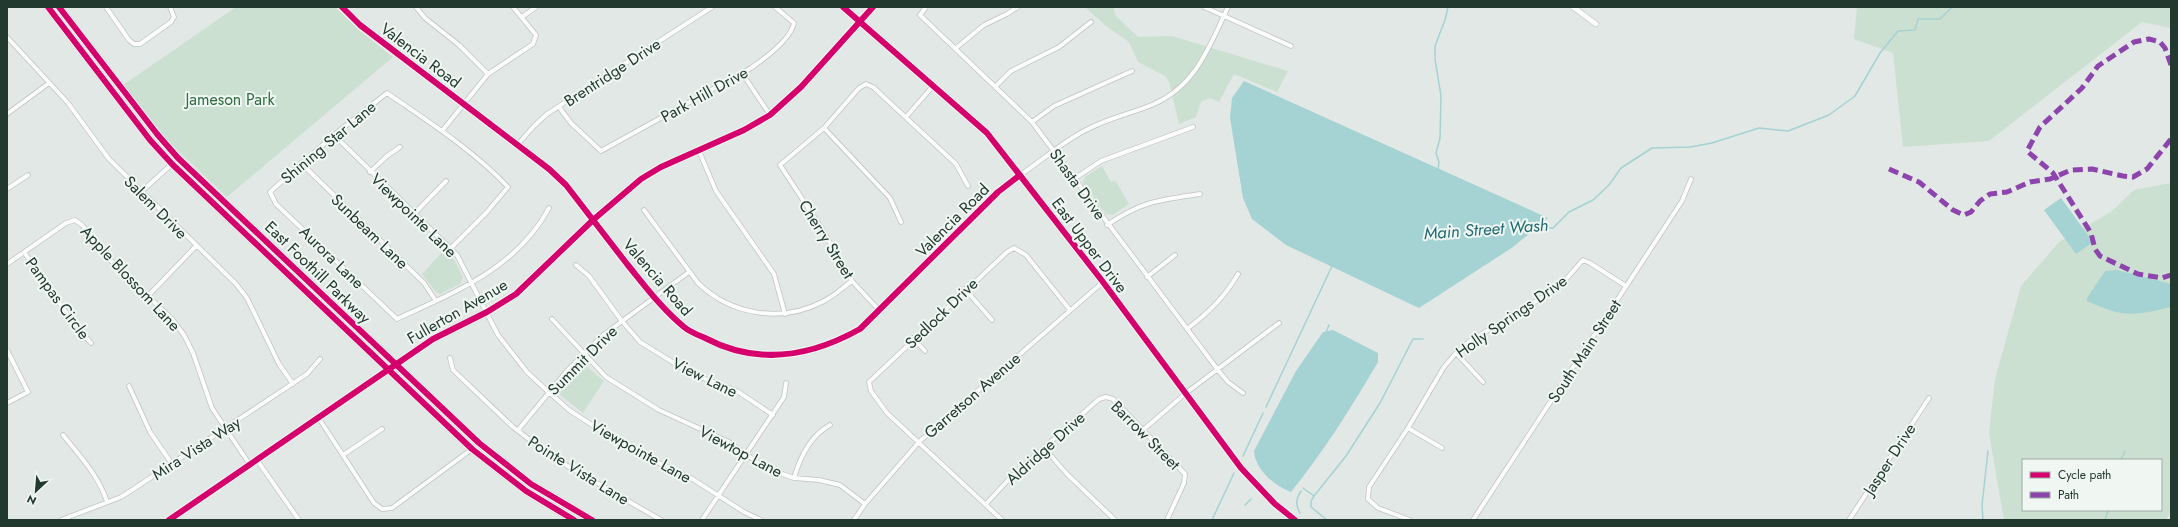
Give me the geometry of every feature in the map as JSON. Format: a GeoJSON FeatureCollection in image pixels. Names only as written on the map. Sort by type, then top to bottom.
{"type":"FeatureCollection","features":[{"type":"Feature","properties":{"kind":"main road","name":"East Foothill Parkway"},"geometry":{"type":"LineString","coordinates":[[48,7],[150,140],[172,164],[472,449],[526,491],[574,520]]}},
{"type":"Feature","properties":{"kind":"main road","name":"East Foothill Parkway"},"geometry":{"type":"LineString","coordinates":[[59,7],[157,134],[178,158],[395,364],[508,468],[548,495],[592,520]]}},
{"type":"Feature","properties":{"kind":"main road","name":"East Upper Drive"},"geometry":{"type":"LineString","coordinates":[[843,7],[986,133],[1103,282],[1241,468],[1276,504],[1295,520]]}},
{"type":"Feature","properties":{"kind":"main road","name":"Fullerton Avenue"},"geometry":{"type":"LineString","coordinates":[[170,520],[433,339],[487,312],[516,294],[593,220],[641,179],[661,167],[744,130],[770,115],[801,87],[860,22]]}},
{"type":"Feature","properties":{"kind":"street"},"geometry":{"type":"LineString","coordinates":[[106,7],[129,40],[134,44],[140,44],[171,22],[174,17],[170,7]]}},
{"type":"Feature","properties":{"kind":"street","name":"Valencia Road"},"geometry":{"type":"LineString","coordinates":[[342,7],[360,26],[518,144],[549,169],[566,185],[654,298],[685,328],[717,344],[743,352],[774,356],[806,352],[838,341],[860,329],[998,192],[1020,175],[1074,136],[1090,128],[1156,103],[1182,86],[1200,66],[1228,7]]}},
{"type":"Feature","properties":{"kind":"street"},"geometry":{"type":"LineString","coordinates":[[416,7],[425,18],[459,45],[488,74]]}},
{"type":"Feature","properties":{"kind":"street"},"geometry":{"type":"LineString","coordinates":[[451,248],[487,212],[508,187],[492,170],[442,130],[488,74],[533,44],[536,35],[513,7]]}},
{"type":"Feature","properties":{"kind":"street"},"geometry":{"type":"LineString","coordinates":[[522,17],[536,7]]}},
{"type":"Feature","properties":{"kind":"street","name":"Brentridge Drive"},"geometry":{"type":"LineString","coordinates":[[518,144],[534,126],[559,107],[712,7]]}},
{"type":"Feature","properties":{"kind":"street","name":"Park Hill Drive"},"geometry":{"type":"LineString","coordinates":[[559,107],[571,123],[602,151],[742,73],[768,56],[793,30],[794,23],[775,7]]}},
{"type":"Feature","properties":{"kind":"street","name":"Fullerton Avenue"},"geometry":{"type":"LineString","coordinates":[[860,22],[873,7]]}},
{"type":"Feature","properties":{"kind":"street","name":"Shasta Drive"},"geometry":{"type":"LineString","coordinates":[[926,7],[920,14],[1032,122],[1218,370],[1228,382],[1242,393]]}},
{"type":"Feature","properties":{"kind":"street"},"geometry":{"type":"LineString","coordinates":[[956,48],[984,25],[1018,7]]}},
{"type":"Feature","properties":{"kind":"street"},"geometry":{"type":"LineString","coordinates":[[1204,7],[1291,46]]}},
{"type":"Feature","properties":{"kind":"street"},"geometry":{"type":"LineString","coordinates":[[1573,7],[1596,24]]}},
{"type":"Feature","properties":{"kind":"street"},"geometry":{"type":"LineString","coordinates":[[996,86],[1011,71],[1059,47],[1091,22]]}},
{"type":"Feature","properties":{"kind":"street","name":"Salem Drive"},"geometry":{"type":"LineString","coordinates":[[7,37],[68,103],[109,159],[236,284],[247,298],[279,364],[293,384]]}},
{"type":"Feature","properties":{"kind":"street"},"geometry":{"type":"LineString","coordinates":[[1032,122],[1054,106],[1132,71]]}},
{"type":"Feature","properties":{"kind":"street"},"geometry":{"type":"LineString","coordinates":[[742,73],[770,115]]}},
{"type":"Feature","properties":{"kind":"street"},"geometry":{"type":"LineString","coordinates":[[7,114],[49,83]]}},
{"type":"Feature","properties":{"kind":"street"},"geometry":{"type":"LineString","coordinates":[[901,222],[890,198],[824,128],[859,88],[866,84],[873,87],[956,164],[968,186]]}},
{"type":"Feature","properties":{"kind":"street"},"geometry":{"type":"LineString","coordinates":[[906,117],[933,86]]}},
{"type":"Feature","properties":{"kind":"street","name":"Shining Star Lane"},"geometry":{"type":"LineString","coordinates":[[270,192],[334,135],[387,93],[442,130]]}},
{"type":"Feature","properties":{"kind":"street"},"geometry":{"type":"LineString","coordinates":[[1074,179],[1101,161],[1193,127]]}},
{"type":"Feature","properties":{"kind":"street","name":"Cherry Street"},"geometry":{"type":"LineString","coordinates":[[824,128],[780,165],[822,229],[852,281],[879,310]]}},
{"type":"Feature","properties":{"kind":"street","name":"Viewpointe Lane"},"geometry":{"type":"LineString","coordinates":[[334,135],[370,172],[457,255],[498,335],[527,372],[549,392],[569,410],[603,432],[648,458],[691,478],[744,512],[761,520]]}},
{"type":"Feature","properties":{"kind":"street"},"geometry":{"type":"LineString","coordinates":[[370,172],[387,156],[400,147]]}},
{"type":"Feature","properties":{"kind":"street"},"geometry":{"type":"LineString","coordinates":[[699,151],[716,191],[774,274],[785,314]]}},
{"type":"Feature","properties":{"kind":"street","name":"Sunbeam Lane"},"geometry":{"type":"LineString","coordinates":[[301,163],[424,283],[436,301]]}},
{"type":"Feature","properties":{"kind":"street"},"geometry":{"type":"LineString","coordinates":[[142,192],[172,164]]}},
{"type":"Feature","properties":{"kind":"street"},"geometry":{"type":"LineString","coordinates":[[7,189],[28,175]]}},
{"type":"Feature","properties":{"kind":"street","name":"South Main Street"},"geometry":{"type":"LineString","coordinates":[[1473,520],[1682,201],[1691,179]]}},
{"type":"Feature","properties":{"kind":"street"},"geometry":{"type":"LineString","coordinates":[[414,214],[446,181]]}},
{"type":"Feature","properties":{"kind":"street","name":"Aurora Lane"},"geometry":{"type":"LineString","coordinates":[[270,192],[276,204],[397,319],[436,301]]}},
{"type":"Feature","properties":{"kind":"street"},"geometry":{"type":"LineString","coordinates":[[1108,225],[1125,213],[1142,204],[1200,194]]}},
{"type":"Feature","properties":{"kind":"street"},"geometry":{"type":"LineString","coordinates":[[436,301],[472,284],[495,269],[539,227],[549,208]]}},
{"type":"Feature","properties":{"kind":"street"},"geometry":{"type":"LineString","coordinates":[[644,210],[689,272],[708,293],[730,306],[754,314],[785,314],[804,310],[823,302],[852,281]]}},
{"type":"Feature","properties":{"kind":"street","name":"Apple Blossom Lane"},"geometry":{"type":"LineString","coordinates":[[24,252],[66,223],[75,220],[82,225],[106,256],[172,319],[184,335],[193,353],[212,408],[250,466]]}},
{"type":"Feature","properties":{"kind":"street"},"geometry":{"type":"LineString","coordinates":[[148,296],[196,246]]}},
{"type":"Feature","properties":{"kind":"street","name":"Sedlock Drive"},"geometry":{"type":"LineString","coordinates":[[919,442],[887,412],[871,391],[869,382],[965,289],[1007,252],[1014,248],[1026,255],[1070,310]]}},
{"type":"Feature","properties":{"kind":"street"},"geometry":{"type":"LineString","coordinates":[[7,264],[24,252]]}},
{"type":"Feature","properties":{"kind":"street","name":"Pampas Circle"},"geometry":{"type":"LineString","coordinates":[[24,252],[72,321],[91,343]]}},
{"type":"Feature","properties":{"kind":"street"},"geometry":{"type":"LineString","coordinates":[[1147,277],[1175,255]]}},
{"type":"Feature","properties":{"kind":"street","name":"Holly Springs Drive"},"geometry":{"type":"LineString","coordinates":[[1410,520],[1378,508],[1368,499],[1369,487],[1408,428],[1444,367],[1456,353],[1470,341],[1561,285],[1583,260],[1590,262],[1626,286]]}},
{"type":"Feature","properties":{"kind":"street","name":"View Lane"},"geometry":{"type":"LineString","coordinates":[[576,265],[590,276],[621,320],[640,342],[692,374],[736,392],[773,415]]}},
{"type":"Feature","properties":{"kind":"street","name":"Summit Drive"},"geometry":{"type":"LineString","coordinates":[[518,430],[549,392],[584,354],[621,320],[689,272]]}},
{"type":"Feature","properties":{"kind":"street"},"geometry":{"type":"LineString","coordinates":[[1187,328],[1206,315],[1228,292],[1238,274]]}},
{"type":"Feature","properties":{"kind":"street","name":"Garretson Avenue"},"geometry":{"type":"LineString","coordinates":[[854,520],[865,504],[919,442],[1103,282]]}},
{"type":"Feature","properties":{"kind":"street"},"geometry":{"type":"LineString","coordinates":[[965,289],[992,320]]}},
{"type":"Feature","properties":{"kind":"street","name":"Viewtop Lane"},"geometry":{"type":"LineString","coordinates":[[552,319],[584,354],[612,381],[678,420],[729,442],[765,468],[794,478],[820,480],[840,485],[865,504]]}},
{"type":"Feature","properties":{"kind":"street"},"geometry":{"type":"LineString","coordinates":[[1143,430],[1186,393],[1279,323]]}},
{"type":"Feature","properties":{"kind":"street"},"geometry":{"type":"LineString","coordinates":[[913,338],[925,351]]}},
{"type":"Feature","properties":{"kind":"street"},"geometry":{"type":"LineString","coordinates":[[7,350],[28,392],[7,404]]}},
{"type":"Feature","properties":{"kind":"street"},"geometry":{"type":"LineString","coordinates":[[1456,353],[1483,382]]}},
{"type":"Feature","properties":{"kind":"street","name":"Pointe Vista Lane"},"geometry":{"type":"LineString","coordinates":[[450,358],[453,370],[518,430],[552,457],[661,520]]}},
{"type":"Feature","properties":{"kind":"street","name":"Mira Vista Way"},"geometry":{"type":"LineString","coordinates":[[61,520],[121,497],[293,384],[307,374],[320,359]]}},
{"type":"Feature","properties":{"kind":"street"},"geometry":{"type":"LineString","coordinates":[[702,520],[773,415],[784,397],[786,383]]}},
{"type":"Feature","properties":{"kind":"street"},"geometry":{"type":"LineString","coordinates":[[129,386],[150,432],[172,464]]}},
{"type":"Feature","properties":{"kind":"street","name":"Barrow Street"},"geometry":{"type":"LineString","coordinates":[[1106,397],[1113,399],[1185,474],[1184,483],[1167,520]]}},
{"type":"Feature","properties":{"kind":"street","name":"Aldridge Drive"},"geometry":{"type":"LineString","coordinates":[[986,504],[1010,478],[1045,449],[1099,399],[1106,397]]}},
{"type":"Feature","properties":{"kind":"street","name":"Jasper Drive"},"geometry":{"type":"LineString","coordinates":[[1849,520],[1929,398]]}},
{"type":"Feature","properties":{"kind":"street"},"geometry":{"type":"LineString","coordinates":[[318,417],[374,502],[378,507],[388,510],[472,449]]}},
{"type":"Feature","properties":{"kind":"street"},"geometry":{"type":"LineString","coordinates":[[794,478],[800,458],[818,431],[830,425]]}},
{"type":"Feature","properties":{"kind":"street"},"geometry":{"type":"LineString","coordinates":[[1408,428],[1442,448]]}},
{"type":"Feature","properties":{"kind":"street"},"geometry":{"type":"LineString","coordinates":[[343,455],[382,429]]}},
{"type":"Feature","properties":{"kind":"street"},"geometry":{"type":"LineString","coordinates":[[63,435],[92,470],[103,489],[107,502]]}},
{"type":"Feature","properties":{"kind":"street"},"geometry":{"type":"LineString","coordinates":[[919,442],[1002,520]]}},
{"type":"Feature","properties":{"kind":"street"},"geometry":{"type":"LineString","coordinates":[[1045,449],[1067,474],[1115,520]]}},
{"type":"Feature","properties":{"kind":"street"},"geometry":{"type":"LineString","coordinates":[[258,460],[299,520]]}},
{"type":"Feature","properties":{"kind":"green space","name":"Jameson Park"},"geometry":{"type":"Polygon","coordinates":[[[236,7],[335,7],[360,31],[393,57],[227,197],[171,144],[123,85],[236,7]]]}},
{"type":"Feature","properties":{"kind":"green space"},"geometry":{"type":"Polygon","coordinates":[[[1085,7],[1113,7],[1116,16],[1138,37],[1172,36],[1288,71],[1277,92],[1234,74],[1219,102],[1210,98],[1201,102],[1196,117],[1179,124],[1169,82],[1165,76],[1138,62],[1129,42],[1106,26],[1085,7]]]}},
{"type":"Feature","properties":{"kind":"green space"},"geometry":{"type":"Polygon","coordinates":[[[1857,7],[2171,7],[2171,28],[2142,22],[1989,141],[1903,147],[1893,53],[1854,39],[1857,7]]]}},
{"type":"Feature","properties":{"kind":"green space"},"geometry":{"type":"Polygon","coordinates":[[[1102,166],[1111,182],[1116,181],[1129,204],[1113,215],[1106,214],[1083,183],[1085,177],[1102,166]]]}},
{"type":"Feature","properties":{"kind":"green space"},"geometry":{"type":"Polygon","coordinates":[[[2171,183],[2171,511],[2166,520],[2004,520],[1989,433],[1995,379],[2021,286],[2059,242],[2111,212],[2134,190],[2171,183]]]}},
{"type":"Feature","properties":{"kind":"green space"},"geometry":{"type":"Polygon","coordinates":[[[445,249],[453,258],[463,277],[460,284],[440,294],[436,292],[422,274],[445,249]]]}},
{"type":"Feature","properties":{"kind":"green space"},"geometry":{"type":"Polygon","coordinates":[[[585,365],[604,381],[583,413],[559,394],[559,391],[580,366],[585,365]]]}},
{"type":"Feature","properties":{"kind":"water"},"geometry":{"type":"Polygon","coordinates":[[[1244,81],[1548,218],[1513,247],[1419,308],[1286,245],[1252,219],[1243,198],[1230,118],[1232,98],[1244,81]]]}},
{"type":"Feature","properties":{"kind":"water"},"geometry":{"type":"Polygon","coordinates":[[[2061,198],[2093,242],[2076,254],[2044,210],[2061,198]]]}},
{"type":"Feature","properties":{"kind":"water"},"geometry":{"type":"Polygon","coordinates":[[[2117,270],[2171,284],[2171,307],[2137,314],[2129,314],[2100,307],[2087,301],[2087,298],[2105,271],[2117,270]]]}},
{"type":"Feature","properties":{"kind":"water"},"geometry":{"type":"Polygon","coordinates":[[[1333,330],[1378,353],[1378,362],[1337,429],[1291,492],[1278,486],[1266,476],[1255,458],[1254,451],[1296,371],[1323,332],[1333,330]]]}},
{"type":"Feature","properties":{"kind":"waterway"},"geometry":{"type":"LineString","coordinates":[[1438,169],[1439,162],[1436,153],[1440,138],[1441,96],[1435,59],[1435,46],[1445,20],[1448,7]]}},
{"type":"Feature","properties":{"kind":"waterway","name":"Main Street Wash"},"geometry":{"type":"LineString","coordinates":[[1535,227],[1553,228],[1569,212],[1593,200],[1609,185],[1621,168],[1652,148],[1690,147],[1712,143],[1759,128],[1788,131],[1829,115],[1855,96],[1880,53],[1898,31],[1915,30],[1918,19],[1940,19],[1952,7]]}},
{"type":"Feature","properties":{"kind":"waterway"},"geometry":{"type":"LineString","coordinates":[[1266,407],[1332,266]]}},
{"type":"Feature","properties":{"kind":"waterway"},"geometry":{"type":"LineString","coordinates":[[1326,332],[1329,325]]}},
{"type":"Feature","properties":{"kind":"waterway"},"geometry":{"type":"LineString","coordinates":[[1314,496],[1346,456],[1380,403],[1413,339],[1423,339]]}},
{"type":"Feature","properties":{"kind":"waterway"},"geometry":{"type":"LineString","coordinates":[[1243,456],[1263,413]]}},
{"type":"Feature","properties":{"kind":"waterway"},"geometry":{"type":"LineString","coordinates":[[1983,520],[1982,505],[1988,451]]}},
{"type":"Feature","properties":{"kind":"waterway"},"geometry":{"type":"LineString","coordinates":[[2121,459],[2125,451]]}},
{"type":"Feature","properties":{"kind":"waterway"},"geometry":{"type":"LineString","coordinates":[[1212,520],[1234,473]]}},
{"type":"Feature","properties":{"kind":"waterway"},"geometry":{"type":"LineString","coordinates":[[1303,488],[1314,496],[1311,501],[1311,507],[1327,520]]}},
{"type":"Feature","properties":{"kind":"waterway"},"geometry":{"type":"LineString","coordinates":[[1300,513],[1297,507],[1297,502],[1301,491]]}},
{"type":"Feature","properties":{"kind":"waterway"},"geometry":{"type":"LineString","coordinates":[[1245,505],[1251,499]]}},
{"type":"Feature","properties":{"kind":"waterway"},"geometry":{"type":"LineString","coordinates":[[2105,520],[2108,511]]}},
{"type":"Feature","properties":{"kind":"marked path"},"geometry":{"type":"LineString","coordinates":[[2171,65],[2165,48],[2160,42],[2149,39],[2134,42],[2098,66],[2082,88],[2040,127],[2027,151],[2053,173],[2091,233],[2095,249],[2100,256],[2138,274],[2162,278],[2171,275]]}},
{"type":"Feature","properties":{"kind":"marked path"},"geometry":{"type":"LineString","coordinates":[[1889,169],[1919,182],[1953,210],[1964,215],[1971,212],[1980,201],[1990,194],[2007,192],[2030,182],[2050,179],[2071,170],[2092,169],[2133,177],[2147,169],[2171,139]]}},
{"type":"Feature","properties":{"kind":"cycle path"},"geometry":{"type":"LineString","coordinates":[[48,7],[150,140],[172,164],[472,449],[526,491],[574,520]]}},
{"type":"Feature","properties":{"kind":"cycle path"},"geometry":{"type":"LineString","coordinates":[[59,7],[157,134],[178,158],[479,443],[531,484],[592,520]]}},
{"type":"Feature","properties":{"kind":"cycle path"},"geometry":{"type":"LineString","coordinates":[[342,7],[360,25],[549,169],[566,185],[654,297],[668,313],[684,327],[725,347],[745,352],[764,355],[803,352],[841,339],[860,329],[998,192],[1020,175]]}},
{"type":"Feature","properties":{"kind":"cycle path"},"geometry":{"type":"LineString","coordinates":[[843,7],[987,133],[1103,282],[1241,468],[1275,504],[1295,520]]}},
{"type":"Feature","properties":{"kind":"cycle path"},"geometry":{"type":"LineString","coordinates":[[169,520],[433,339],[487,312],[516,294],[593,220],[641,179],[661,167],[744,130],[770,115],[801,87],[873,7]]}}]}
